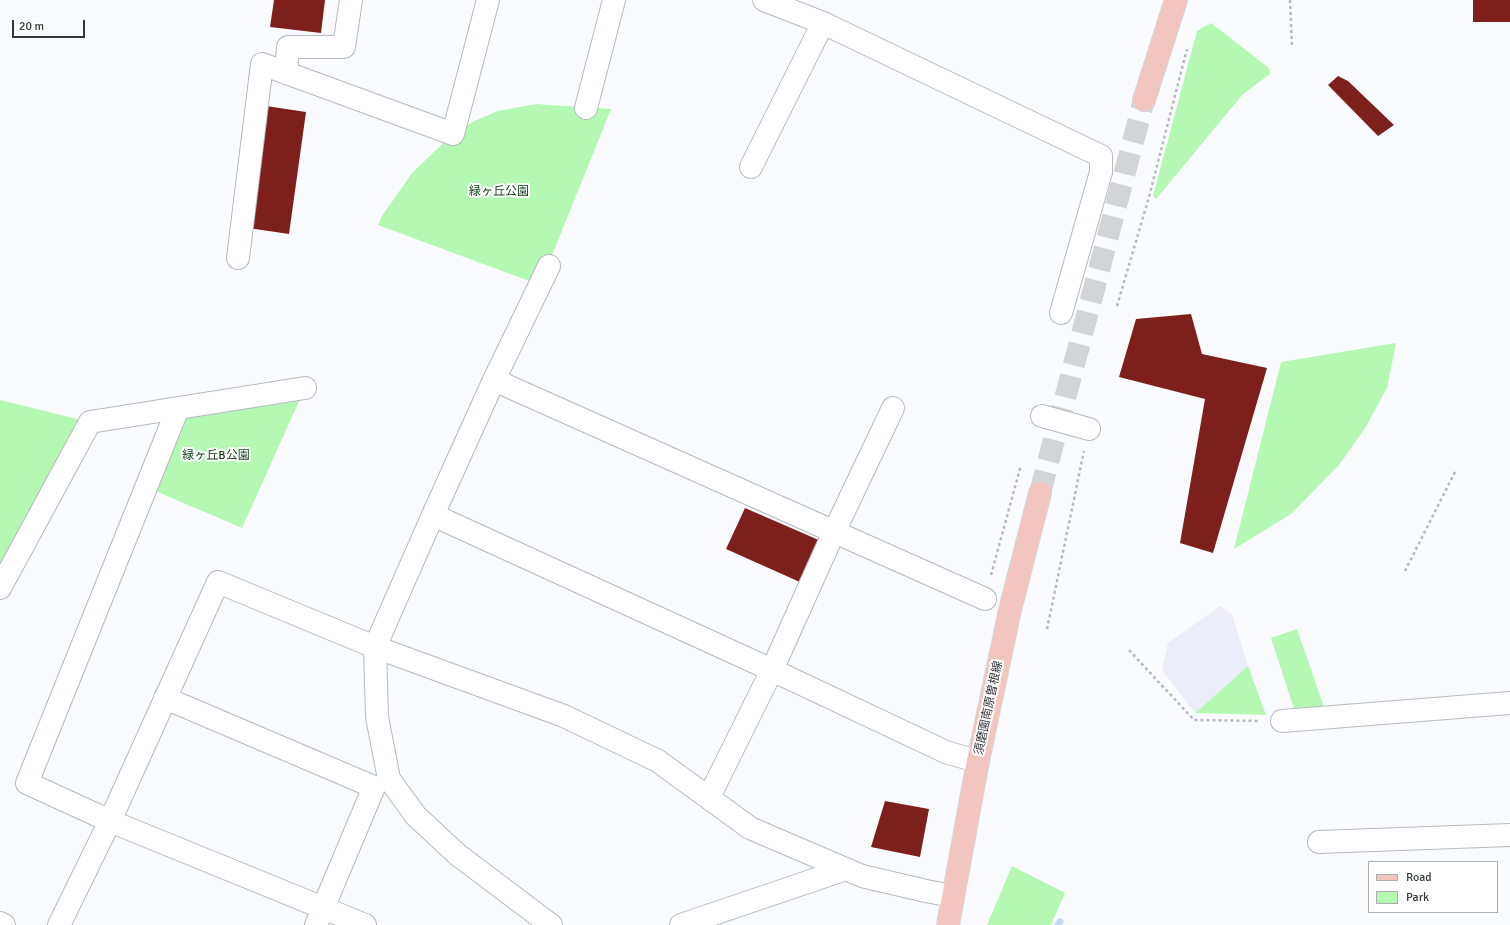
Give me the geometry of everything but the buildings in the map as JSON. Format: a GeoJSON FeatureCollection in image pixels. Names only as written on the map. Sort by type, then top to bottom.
{"type":"FeatureCollection","features":[{"type":"Feature","properties":{"kind":"main road"},"geometry":{"type":"LineString","coordinates":[[1144,100],[1176,0]]}},
{"type":"Feature","properties":{"kind":"main road","name":"須磨園南原曽根線"},"geometry":{"type":"LineString","coordinates":[[948,925],[952,896],[978,761],[1010,610],[1040,493]]}},
{"type":"Feature","properties":{"kind":"street"},"geometry":{"type":"LineString","coordinates":[[286,73],[288,47],[344,47],[351,0]]}},
{"type":"Feature","properties":{"kind":"street"},"geometry":{"type":"LineString","coordinates":[[238,258],[262,64],[453,134],[488,0]]}},
{"type":"Feature","properties":{"kind":"street"},"geometry":{"type":"LineString","coordinates":[[586,108],[614,0]]}},
{"type":"Feature","properties":{"kind":"street"},"geometry":{"type":"LineString","coordinates":[[764,0],[805,10],[823,23],[1100,156],[1101,172],[1060,313]]}},
{"type":"Feature","properties":{"kind":"street"},"geometry":{"type":"LineString","coordinates":[[751,167],[823,23]]}},
{"type":"Feature","properties":{"kind":"street"},"geometry":{"type":"LineString","coordinates":[[550,266],[494,380],[432,515],[375,647],[377,717],[389,779],[416,816],[458,855],[551,925]]}},
{"type":"Feature","properties":{"kind":"street"},"geometry":{"type":"LineString","coordinates":[[494,380],[985,599]]}},
{"type":"Feature","properties":{"kind":"street"},"geometry":{"type":"LineString","coordinates":[[0,588],[90,422],[305,388]]}},
{"type":"Feature","properties":{"kind":"street"},"geometry":{"type":"LineString","coordinates":[[178,408],[27,783],[319,916],[365,925]]}},
{"type":"Feature","properties":{"kind":"street"},"geometry":{"type":"LineString","coordinates":[[709,797],[772,670],[834,532],[894,408]]}},
{"type":"Feature","properties":{"kind":"street"},"geometry":{"type":"LineString","coordinates":[[1042,416],[1089,429]]}},
{"type":"Feature","properties":{"kind":"street"},"geometry":{"type":"LineString","coordinates":[[432,515],[772,670],[948,753],[978,761]]}},
{"type":"Feature","properties":{"kind":"street"},"geometry":{"type":"LineString","coordinates":[[59,925],[110,821],[218,582],[375,647],[564,716],[658,760],[750,828],[862,876],[952,896]]}},
{"type":"Feature","properties":{"kind":"street"},"geometry":{"type":"LineString","coordinates":[[166,698],[374,787],[319,916]]}},
{"type":"Feature","properties":{"kind":"street"},"geometry":{"type":"LineString","coordinates":[[1282,721],[1510,703]]}},
{"type":"Feature","properties":{"kind":"street"},"geometry":{"type":"LineString","coordinates":[[1319,842],[1510,835]]}},
{"type":"Feature","properties":{"kind":"street"},"geometry":{"type":"LineString","coordinates":[[682,925],[846,869]]}},
{"type":"Feature","properties":{"kind":"street"},"geometry":{"type":"LineString","coordinates":[[0,923],[4,925]]}},
{"type":"Feature","properties":{"kind":"path"},"geometry":{"type":"LineString","coordinates":[[1290,0],[1292,47]]}},
{"type":"Feature","properties":{"kind":"path"},"geometry":{"type":"LineString","coordinates":[[1117,306],[1149,197],[1188,46]]}},
{"type":"Feature","properties":{"kind":"path"},"geometry":{"type":"LineString","coordinates":[[1047,629],[1089,429]]}},
{"type":"Feature","properties":{"kind":"path"},"geometry":{"type":"LineString","coordinates":[[985,599],[1020,465]]}},
{"type":"Feature","properties":{"kind":"path"},"geometry":{"type":"LineString","coordinates":[[1405,571],[1456,470]]}},
{"type":"Feature","properties":{"kind":"path"},"geometry":{"type":"LineString","coordinates":[[1129,650],[1194,720],[1282,721]]}},
{"type":"Feature","properties":{"kind":"shaded area"},"geometry":{"type":"Polygon","coordinates":[[[1220,606],[1232,614],[1248,666],[1195,713],[1162,670],[1168,643],[1220,606]]]}},
{"type":"Feature","properties":{"kind":"green space"},"geometry":{"type":"Polygon","coordinates":[[[1211,23],[1269,68],[1270,74],[1243,94],[1156,199],[1153,196],[1197,31],[1211,23]]]}},
{"type":"Feature","properties":{"kind":"green space","name":"緑ヶ丘公園"},"geometry":{"type":"Polygon","coordinates":[[[536,104],[611,109],[540,285],[378,225],[382,216],[412,173],[453,134],[474,121],[498,111],[536,104]]]}},
{"type":"Feature","properties":{"kind":"green space"},"geometry":{"type":"Polygon","coordinates":[[[1396,343],[1387,388],[1365,428],[1339,465],[1291,514],[1234,549],[1281,362],[1396,343]]]}},
{"type":"Feature","properties":{"kind":"green space","name":"緑ヶ丘B公園"},"geometry":{"type":"Polygon","coordinates":[[[305,388],[242,528],[146,487],[178,408],[305,388]]]}},
{"type":"Feature","properties":{"kind":"green space"},"geometry":{"type":"Polygon","coordinates":[[[0,400],[90,422],[0,588],[0,400]]]}},
{"type":"Feature","properties":{"kind":"green space"},"geometry":{"type":"Polygon","coordinates":[[[1297,629],[1324,707],[1294,709],[1271,638],[1297,629]]]}},
{"type":"Feature","properties":{"kind":"green space"},"geometry":{"type":"Polygon","coordinates":[[[1248,666],[1266,715],[1195,713],[1248,666]]]}},
{"type":"Feature","properties":{"kind":"green space"},"geometry":{"type":"Polygon","coordinates":[[[1012,866],[1065,893],[1051,925],[987,925],[1012,866]]]}},
{"type":"Feature","properties":{"kind":"tunnel"},"geometry":{"type":"LineString","coordinates":[[1040,493],[1144,100]]}}]}
